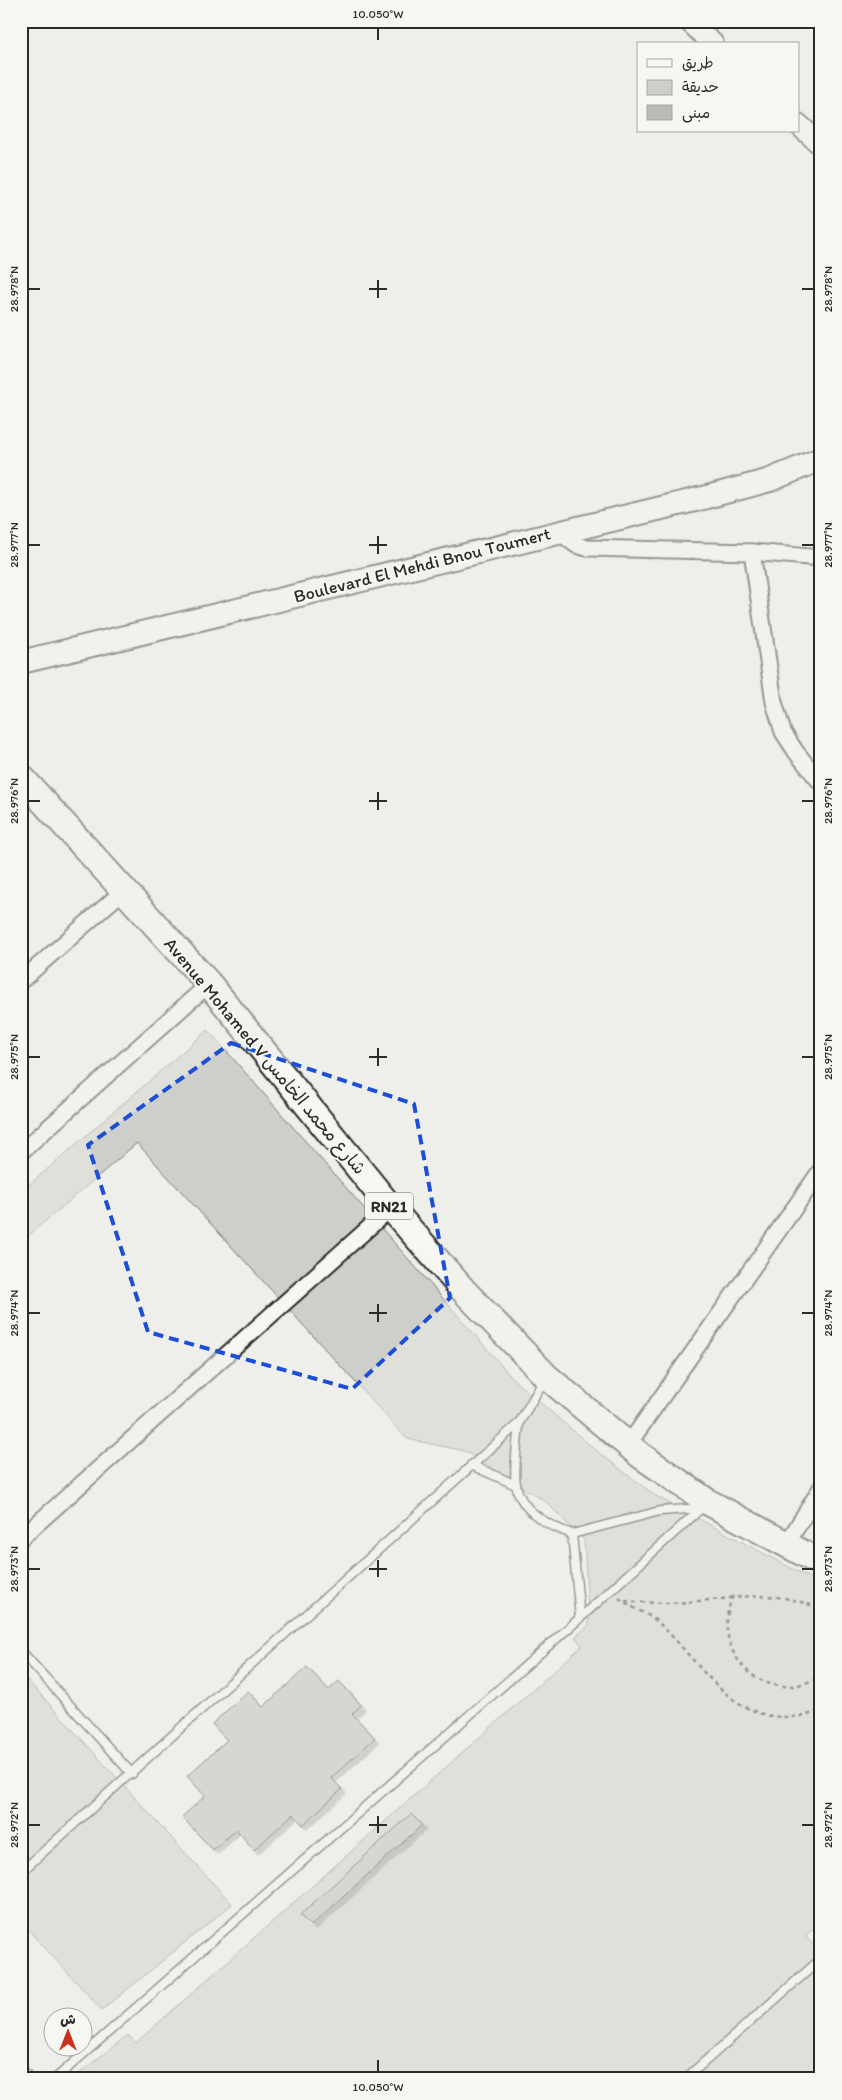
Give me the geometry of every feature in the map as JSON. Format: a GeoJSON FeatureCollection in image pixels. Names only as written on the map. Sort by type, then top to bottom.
{"type":"FeatureCollection","features":[{"type":"Feature","properties":{"kind":"main road","name":"Boulevard El Mehdi Bnou Toumert"},"geometry":{"type":"LineString","coordinates":[[21,662],[713,496],[770,480],[821,460]]}},
{"type":"Feature","properties":{"kind":"main road","name":"Avenue Mohamed V شارع محمد الخامس"},"geometry":{"type":"LineString","coordinates":[[21,777],[209,984],[391,1208],[465,1292],[546,1376],[628,1445],[705,1505],[821,1563]]}},
{"type":"Feature","properties":{"kind":"street"},"geometry":{"type":"LineString","coordinates":[[689,21],[711,42]]}},
{"type":"Feature","properties":{"kind":"street"},"geometry":{"type":"LineString","coordinates":[[800,126],[821,145]]}},
{"type":"Feature","properties":{"kind":"street"},"geometry":{"type":"LineString","coordinates":[[559,532],[576,545],[587,548],[752,552],[821,558]]}},
{"type":"Feature","properties":{"kind":"street"},"geometry":{"type":"LineString","coordinates":[[752,552],[774,702],[783,732],[796,752],[821,783]]}},
{"type":"Feature","properties":{"kind":"street"},"geometry":{"type":"LineString","coordinates":[[21,981],[123,891]]}},
{"type":"Feature","properties":{"kind":"street"},"geometry":{"type":"LineString","coordinates":[[21,1152],[209,984]]}},
{"type":"Feature","properties":{"kind":"street"},"geometry":{"type":"LineString","coordinates":[[628,1445],[821,1170]]}},
{"type":"Feature","properties":{"kind":"street"},"geometry":{"type":"LineString","coordinates":[[21,1538],[391,1208]]}},
{"type":"Feature","properties":{"kind":"street"},"geometry":{"type":"LineString","coordinates":[[786,1545],[821,1488]]}},
{"type":"Feature","properties":{"kind":"street"},"geometry":{"type":"LineString","coordinates":[[21,2074],[25,2079]]}},
{"type":"Feature","properties":{"kind":"lane"},"geometry":{"type":"LineString","coordinates":[[21,1872],[132,1774],[519,1423],[546,1376]]}},
{"type":"Feature","properties":{"kind":"lane"},"geometry":{"type":"LineString","coordinates":[[519,1423],[516,1485],[528,1508],[536,1516],[558,1529],[572,1534],[660,1511],[705,1505]]}},
{"type":"Feature","properties":{"kind":"lane"},"geometry":{"type":"LineString","coordinates":[[471,1465],[516,1485]]}},
{"type":"Feature","properties":{"kind":"lane"},"geometry":{"type":"LineString","coordinates":[[55,2079],[611,1591],[705,1505]]}},
{"type":"Feature","properties":{"kind":"lane"},"geometry":{"type":"LineString","coordinates":[[572,1534],[580,1618]]}},
{"type":"Feature","properties":{"kind":"lane"},"geometry":{"type":"LineString","coordinates":[[21,1651],[132,1774]]}},
{"type":"Feature","properties":{"kind":"lane"},"geometry":{"type":"LineString","coordinates":[[684,2079],[821,1958]]}},
{"type":"Feature","properties":{"kind":"path"},"geometry":{"type":"LineString","coordinates":[[611,1591],[656,1620],[737,1703],[755,1713],[773,1718],[812,1714],[821,1709]]}},
{"type":"Feature","properties":{"kind":"path"},"geometry":{"type":"LineString","coordinates":[[624,1601],[659,1603],[762,1595],[796,1599],[821,1609]]}},
{"type":"Feature","properties":{"kind":"path"},"geometry":{"type":"LineString","coordinates":[[733,1596],[727,1610],[725,1630],[731,1650],[742,1666],[758,1679],[777,1685],[796,1685],[814,1680],[821,1675]]}},
{"type":"Feature","properties":{"kind":"highlighted area"},"geometry":{"type":"Polygon","coordinates":[[[231,1043],[414,1104],[450,1298],[352,1389],[148,1332],[88,1145],[231,1043]]]}},
{"type":"Feature","properties":{"kind":"green space"},"geometry":{"type":"Polygon","coordinates":[[[208,1030],[516,1382],[598,1452],[654,1495],[821,1584],[821,1922],[805,1936],[821,1953],[821,2079],[72,2079],[128,2035],[136,2043],[582,1646],[575,1637],[589,1625],[584,1540],[546,1502],[465,1451],[407,1439],[137,1143],[21,1242],[21,1192],[208,1030]]]}},
{"type":"Feature","properties":{"kind":"green space"},"geometry":{"type":"Polygon","coordinates":[[[21,1673],[232,1904],[102,2010],[21,1922],[21,1673]]]}},
{"type":"Feature","properties":{"kind":"building"},"geometry":{"type":"Polygon","coordinates":[[[307,1667],[329,1690],[339,1681],[361,1705],[352,1714],[375,1738],[331,1778],[342,1789],[303,1825],[293,1814],[254,1850],[236,1829],[213,1850],[182,1817],[205,1796],[187,1776],[227,1740],[212,1724],[248,1691],[263,1707],[307,1667]]]}},
{"type":"Feature","properties":{"kind":"building"},"geometry":{"type":"Polygon","coordinates":[[[411,1814],[422,1825],[311,1926],[300,1915],[411,1814]]]}}]}
